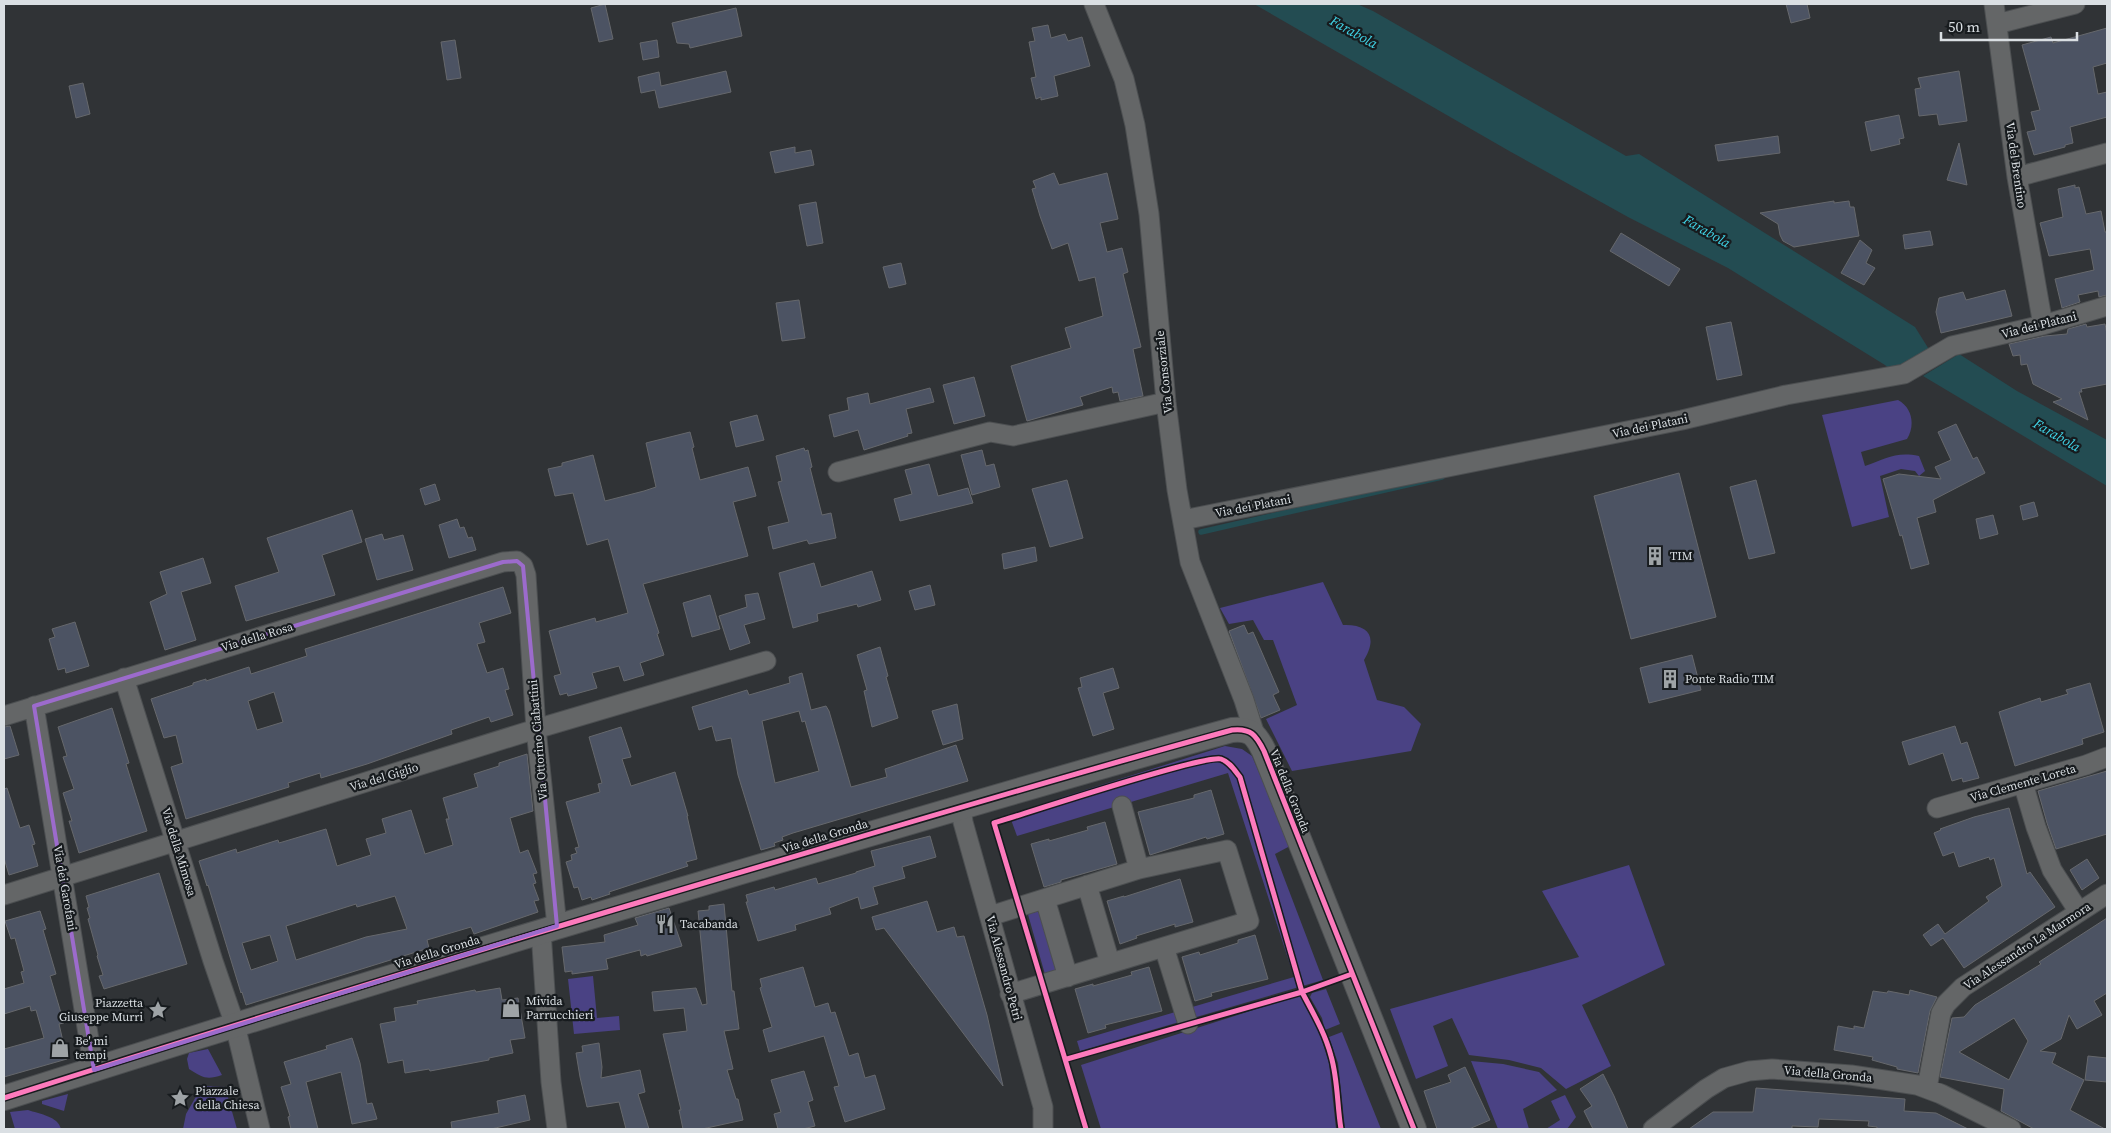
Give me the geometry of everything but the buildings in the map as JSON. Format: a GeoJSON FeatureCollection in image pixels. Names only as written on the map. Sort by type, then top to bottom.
{"type":"FeatureCollection","features":[{"type":"Feature","properties":{"kind":"street","name":"Via Consorziale"},"geometry":{"type":"LineString","coordinates":[[1094,4],[1124,79],[1136,125],[1149,214],[1166,402],[1177,490],[1186,542],[1193,572],[1244,700],[1255,735]]}},
{"type":"Feature","properties":{"kind":"street","name":"Via del Brentino"},"geometry":{"type":"LineString","coordinates":[[1994,4],[2017,177],[2043,325]]}},
{"type":"Feature","properties":{"kind":"street"},"geometry":{"type":"LineString","coordinates":[[1997,24],[2075,4]]}},
{"type":"Feature","properties":{"kind":"street"},"geometry":{"type":"LineString","coordinates":[[2017,177],[2107,153]]}},
{"type":"Feature","properties":{"kind":"street","name":"Via dei Platani"},"geometry":{"type":"LineString","coordinates":[[1183,520],[1682,420],[1786,395],[1904,374],[1952,346],[2043,325],[2107,306]]}},
{"type":"Feature","properties":{"kind":"street"},"geometry":{"type":"LineString","coordinates":[[838,472],[990,432],[1013,436],[1166,402]]}},
{"type":"Feature","properties":{"kind":"street","name":"Via della Rosa"},"geometry":{"type":"LineString","coordinates":[[4,716],[512,560]]}},
{"type":"Feature","properties":{"kind":"street","name":"Via Ottorino Ciabattini"},"geometry":{"type":"LineString","coordinates":[[512,560],[520,563],[526,575],[549,928],[551,1082],[557,1129]]}},
{"type":"Feature","properties":{"kind":"street","name":"Via del Giglio"},"geometry":{"type":"LineString","coordinates":[[4,895],[536,729],[766,661]]}},
{"type":"Feature","properties":{"kind":"street","name":"Via della Mimosa"},"geometry":{"type":"LineString","coordinates":[[124,678],[235,1025],[260,1129]]}},
{"type":"Feature","properties":{"kind":"street","name":"Via dei Garofani"},"geometry":{"type":"LineString","coordinates":[[34,706],[94,1070]]}},
{"type":"Feature","properties":{"kind":"street","name":"Via della Gronda"},"geometry":{"type":"LineString","coordinates":[[4,1098],[549,928],[961,807],[1232,730],[1248,730],[1255,735],[1264,751],[1413,1127]]}},
{"type":"Feature","properties":{"kind":"street","name":"Via Clemente Loreta"},"geometry":{"type":"LineString","coordinates":[[1937,808],[2107,757]]}},
{"type":"Feature","properties":{"kind":"street"},"geometry":{"type":"LineString","coordinates":[[2023,783],[2036,827],[2052,870],[2079,912]]}},
{"type":"Feature","properties":{"kind":"street"},"geometry":{"type":"LineString","coordinates":[[1122,806],[1139,869]]}},
{"type":"Feature","properties":{"kind":"street","name":"Via Alessandro Petri"},"geometry":{"type":"LineString","coordinates":[[961,807],[963,822],[1010,994],[1043,1107],[1043,1129]]}},
{"type":"Feature","properties":{"kind":"street"},"geometry":{"type":"LineString","coordinates":[[990,916],[1139,869],[1227,850],[1249,921],[1010,994]]}},
{"type":"Feature","properties":{"kind":"street"},"geometry":{"type":"LineString","coordinates":[[1087,885],[1110,964]]}},
{"type":"Feature","properties":{"kind":"street","name":"Via Alessandro La Marmora"},"geometry":{"type":"LineString","coordinates":[[1927,1088],[1941,1013],[1946,1004],[1963,986],[2107,894]]}},
{"type":"Feature","properties":{"kind":"street"},"geometry":{"type":"LineString","coordinates":[[1045,899],[1068,976]]}},
{"type":"Feature","properties":{"kind":"street"},"geometry":{"type":"LineString","coordinates":[[1164,947],[1188,1024]]}},
{"type":"Feature","properties":{"kind":"street","name":"Via della Gronda"},"geometry":{"type":"LineString","coordinates":[[1653,1129],[1715,1083],[1732,1075],[1749,1071],[1794,1070],[1909,1083],[1927,1088],[2011,1129]]}},
{"type":"Feature","properties":{"kind":"highlighted area"},"geometry":{"type":"Polygon","coordinates":[[[517,561],[523,566],[557,926],[94,1070],[34,706],[503,562],[517,561]]]}},
{"type":"Feature","properties":{"kind":"shaded area"},"geometry":{"type":"Polygon","coordinates":[[[1898,400],[1910,412],[1912,423],[1910,434],[1907,439],[1861,452],[1865,466],[1904,454],[1919,456],[1925,471],[1919,476],[1915,471],[1901,469],[1880,476],[1889,517],[1852,527],[1822,415],[1898,400]]]}},
{"type":"Feature","properties":{"kind":"shaded area"},"geometry":{"type":"Polygon","coordinates":[[[1323,582],[1343,625],[1359,627],[1369,634],[1370,645],[1364,660],[1377,700],[1404,707],[1421,724],[1411,751],[1292,771],[1266,719],[1297,705],[1273,640],[1264,640],[1253,620],[1229,624],[1220,608],[1323,582]]]}},
{"type":"Feature","properties":{"kind":"shaded area"},"geometry":{"type":"Polygon","coordinates":[[[1225,746],[1242,749],[1252,756],[1290,846],[1275,854],[1323,980],[1080,1051],[1077,1041],[1294,977],[1228,773],[1017,836],[1010,817],[1063,797],[1225,746]]]}},
{"type":"Feature","properties":{"kind":"shaded area"},"geometry":{"type":"Polygon","coordinates":[[[1629,865],[1665,965],[1582,1005],[1611,1066],[1566,1089],[1541,1068],[1509,1060],[1469,1055],[1452,1018],[1433,1026],[1448,1066],[1416,1079],[1390,1009],[1579,957],[1542,891],[1629,865]]]}},
{"type":"Feature","properties":{"kind":"shaded area"},"geometry":{"type":"Polygon","coordinates":[[[1045,905],[1063,973],[1046,978],[1027,911],[1045,905]]]}},
{"type":"Feature","properties":{"kind":"shaded area"},"geometry":{"type":"Polygon","coordinates":[[[593,976],[597,1018],[619,1016],[620,1030],[574,1034],[568,979],[593,976]]]}},
{"type":"Feature","properties":{"kind":"shaded area"},"geometry":{"type":"Polygon","coordinates":[[[1326,989],[1340,1024],[1325,1030],[1322,1018],[1310,997],[1312,993],[1326,989]]]}},
{"type":"Feature","properties":{"kind":"shaded area"},"geometry":{"type":"Polygon","coordinates":[[[1300,996],[1319,1031],[1329,1063],[1336,1129],[1101,1129],[1081,1065],[1300,996]]]}},
{"type":"Feature","properties":{"kind":"shaded area"},"geometry":{"type":"Polygon","coordinates":[[[1342,1032],[1381,1129],[1345,1129],[1338,1063],[1329,1037],[1342,1032]]]}},
{"type":"Feature","properties":{"kind":"shaded area"},"geometry":{"type":"Polygon","coordinates":[[[208,1049],[222,1075],[205,1077],[189,1069],[187,1059],[189,1053],[208,1049]]]}},
{"type":"Feature","properties":{"kind":"shaded area"},"geometry":{"type":"Polygon","coordinates":[[[1471,1061],[1503,1064],[1539,1072],[1557,1090],[1523,1109],[1529,1129],[1498,1129],[1471,1061]]]}},
{"type":"Feature","properties":{"kind":"shaded area"},"geometry":{"type":"Polygon","coordinates":[[[202,1086],[225,1087],[237,1129],[183,1129],[186,1114],[202,1086]]]}},
{"type":"Feature","properties":{"kind":"shaded area"},"geometry":{"type":"Polygon","coordinates":[[[68,1094],[64,1111],[42,1104],[42,1101],[68,1094]]]}},
{"type":"Feature","properties":{"kind":"shaded area"},"geometry":{"type":"Polygon","coordinates":[[[1565,1095],[1576,1117],[1567,1129],[1546,1129],[1560,1120],[1551,1101],[1565,1095]]]}},
{"type":"Feature","properties":{"kind":"shaded area"},"geometry":{"type":"Polygon","coordinates":[[[28,1110],[52,1118],[61,1129],[15,1129],[10,1112],[28,1110]]]}},
{"type":"Feature","properties":{"kind":"water","name":"Farabola"},"geometry":{"type":"Polygon","coordinates":[[[1254,4],[1357,4],[1373,11],[1626,156],[1639,154],[1915,327],[1930,351],[1893,372],[1885,365],[1728,268],[1628,217],[1511,152],[1254,4]]]}},
{"type":"Feature","properties":{"kind":"water","name":"Farabola"},"geometry":{"type":"Polygon","coordinates":[[[1959,354],[2017,391],[2107,440],[2107,486],[1923,376],[1959,354]]]}},
{"type":"Feature","properties":{"kind":"waterway"},"geometry":{"type":"LineString","coordinates":[[1201,532],[1442,477]]}},
{"type":"Feature","properties":{"kind":"cycle path"},"geometry":{"type":"LineString","coordinates":[[4,1098],[640,902],[1044,783],[1232,730],[1244,730],[1255,737],[1264,751],[1414,1129]]}},
{"type":"Feature","properties":{"kind":"cycle path"},"geometry":{"type":"LineString","coordinates":[[1067,1059],[1302,992],[1240,777],[1224,760],[1208,760],[1183,766],[994,823],[1086,1129]]}},
{"type":"Feature","properties":{"kind":"cycle path"},"geometry":{"type":"LineString","coordinates":[[1341,1129],[1335,1074],[1331,1056],[1322,1031],[1302,992],[1352,974]]}},
{"type":"Feature","properties":{"kind":"place","name":"TIM"},"geometry":{"type":"Point","coordinates":[1655,556]}},
{"type":"Feature","properties":{"kind":"place","name":"Ponte Radio TIM"},"geometry":{"type":"Point","coordinates":[1670,679]}},
{"type":"Feature","properties":{"kind":"place","name":"Tacabanda"},"geometry":{"type":"Point","coordinates":[665,924]}},
{"type":"Feature","properties":{"kind":"place","name":"Mivida Parrucchieri"},"geometry":{"type":"Point","coordinates":[511,1008]}},
{"type":"Feature","properties":{"kind":"place","name":"Piazzetta Giuseppe Murri"},"geometry":{"type":"Point","coordinates":[158,1010]}},
{"type":"Feature","properties":{"kind":"place","name":"Be' mi tempi"},"geometry":{"type":"Point","coordinates":[60,1048]}},
{"type":"Feature","properties":{"kind":"place","name":"Piazzale della Chiesa"},"geometry":{"type":"Point","coordinates":[180,1098]}}]}
